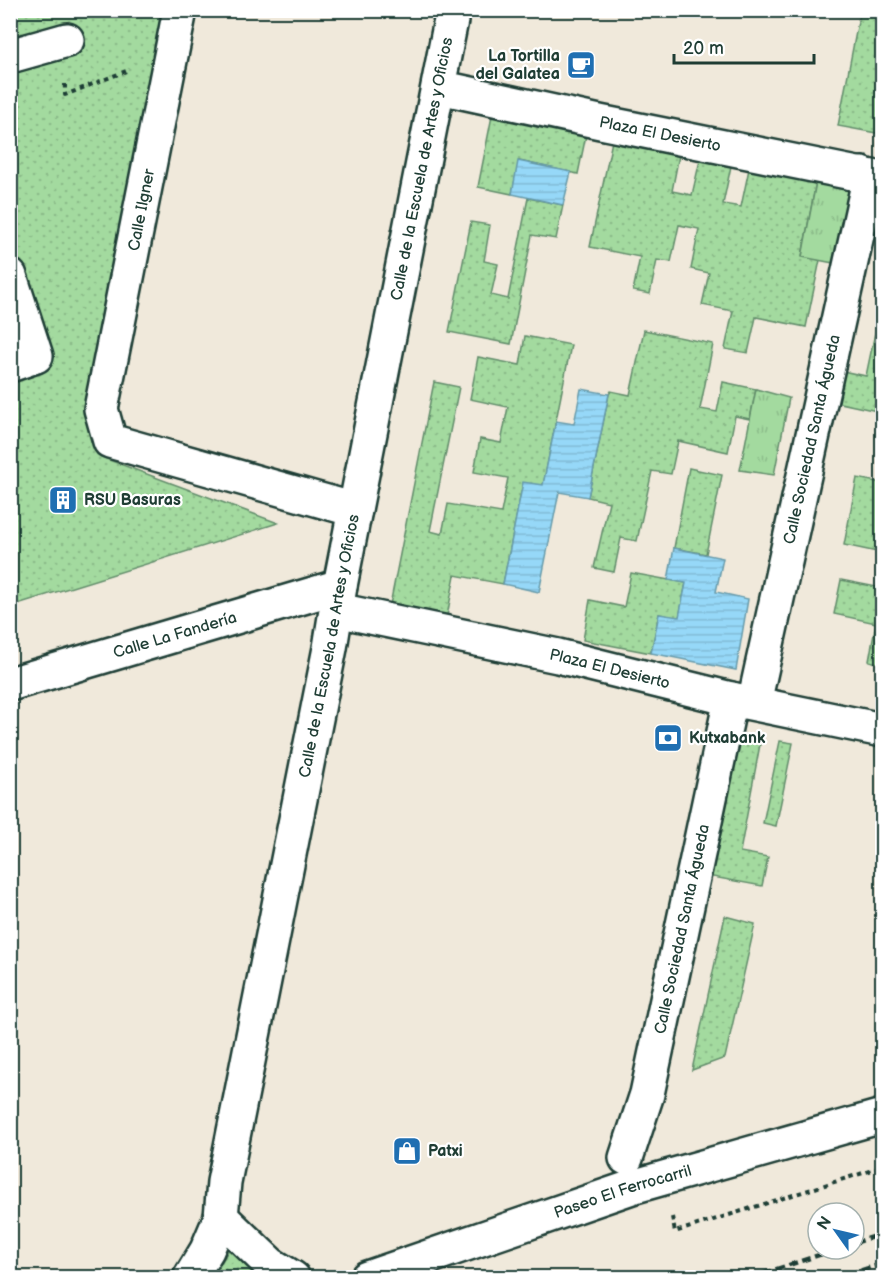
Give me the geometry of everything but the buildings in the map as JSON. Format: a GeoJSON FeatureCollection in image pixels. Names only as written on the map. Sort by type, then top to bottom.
{"type":"FeatureCollection","features":[{"type":"Feature","properties":{"kind":"street","name":"Calle Ilgner"},"geometry":{"type":"LineString","coordinates":[[180,10],[101,409],[110,441],[355,510]]}},
{"type":"Feature","properties":{"kind":"street","name":"Calle de la Escuela de Artes y Oficios"},"geometry":{"type":"LineString","coordinates":[[190,1278],[207,1250],[221,1217],[224,1182],[453,10]]}},
{"type":"Feature","properties":{"kind":"street"},"geometry":{"type":"LineString","coordinates":[[10,57],[67,40]]}},
{"type":"Feature","properties":{"kind":"street","name":"Plaza El Desierto"},"geometry":{"type":"LineString","coordinates":[[439,87],[872,177]]}},
{"type":"Feature","properties":{"kind":"street","name":"Calle Sociedad Santa Águeda"},"geometry":{"type":"LineString","coordinates":[[626,1158],[647,1094],[867,189],[872,177]]}},
{"type":"Feature","properties":{"kind":"street"},"geometry":{"type":"LineString","coordinates":[[10,276],[36,356],[10,364]]}},
{"type":"Feature","properties":{"kind":"street","name":"Plaza El Desierto"},"geometry":{"type":"LineString","coordinates":[[339,598],[558,656],[743,701],[882,730]]}},
{"type":"Feature","properties":{"kind":"street","name":"Calle La Fandería"},"geometry":{"type":"LineString","coordinates":[[10,684],[339,598]]}},
{"type":"Feature","properties":{"kind":"street","name":"Paseo El Ferrocarril"},"geometry":{"type":"LineString","coordinates":[[367,1278],[633,1187],[882,1116]]}},
{"type":"Feature","properties":{"kind":"street"},"geometry":{"type":"LineString","coordinates":[[221,1217],[270,1264],[293,1278]]}},
{"type":"Feature","properties":{"kind":"path"},"geometry":{"type":"LineString","coordinates":[[675,1232],[882,1167]]}},
{"type":"Feature","properties":{"kind":"green space"},"geometry":{"type":"Polygon","coordinates":[[[11,11],[181,11],[101,409],[101,457],[278,523],[11,606],[11,11]]]}},
{"type":"Feature","properties":{"kind":"green space"},"geometry":{"type":"Polygon","coordinates":[[[860,11],[882,11],[882,134],[838,126],[860,11]]]}},
{"type":"Feature","properties":{"kind":"green space"},"geometry":{"type":"Polygon","coordinates":[[[492,116],[586,135],[578,174],[519,161],[512,194],[478,187],[492,116]]]}},
{"type":"Feature","properties":{"kind":"green space"},"geometry":{"type":"Polygon","coordinates":[[[612,141],[679,155],[672,191],[692,195],[700,160],[731,166],[723,204],[741,207],[749,169],[816,182],[802,256],[820,260],[806,327],[756,317],[748,353],[725,349],[733,311],[702,305],[709,273],[691,269],[699,229],[679,225],[671,262],[657,260],[650,294],[633,291],[640,257],[590,247],[612,141]]]}},
{"type":"Feature","properties":{"kind":"green space"},"geometry":{"type":"Polygon","coordinates":[[[816,182],[859,190],[844,265],[802,257],[816,182]]]}},
{"type":"Feature","properties":{"kind":"green space"},"geometry":{"type":"Polygon","coordinates":[[[528,198],[563,205],[556,239],[532,235],[511,344],[449,332],[471,222],[490,225],[484,261],[498,264],[491,295],[508,299],[528,198]]]}},
{"type":"Feature","properties":{"kind":"green space"},"geometry":{"type":"Polygon","coordinates":[[[881,304],[882,412],[826,400],[833,369],[866,376],[881,304]]]}},
{"type":"Feature","properties":{"kind":"green space"},"geometry":{"type":"Polygon","coordinates":[[[644,330],[713,344],[700,409],[717,412],[723,382],[756,389],[750,419],[735,416],[728,452],[678,441],[671,474],[652,471],[637,541],[621,538],[614,572],[594,568],[609,502],[588,497],[609,394],[611,391],[630,395],[644,330]]]}},
{"type":"Feature","properties":{"kind":"green space"},"geometry":{"type":"Polygon","coordinates":[[[525,336],[571,345],[543,486],[523,483],[503,584],[455,575],[447,616],[390,605],[434,382],[459,387],[430,531],[442,534],[448,504],[501,513],[508,478],[474,472],[480,439],[501,443],[508,407],[470,399],[478,357],[520,365],[525,336]]]}},
{"type":"Feature","properties":{"kind":"green space"},"geometry":{"type":"Polygon","coordinates":[[[756,389],[789,398],[774,475],[740,470],[756,389]]]}},
{"type":"Feature","properties":{"kind":"green space"},"geometry":{"type":"Polygon","coordinates":[[[689,468],[722,475],[706,554],[674,548],[689,468]]]}},
{"type":"Feature","properties":{"kind":"green space"},"geometry":{"type":"Polygon","coordinates":[[[857,478],[882,483],[882,553],[844,545],[857,478]]]}},
{"type":"Feature","properties":{"kind":"green space"},"geometry":{"type":"Polygon","coordinates":[[[631,573],[686,583],[679,618],[659,614],[651,653],[583,640],[590,600],[624,607],[631,573]]]}},
{"type":"Feature","properties":{"kind":"green space"},"geometry":{"type":"Polygon","coordinates":[[[841,580],[882,588],[882,664],[869,661],[876,623],[834,614],[841,580]]]}},
{"type":"Feature","properties":{"kind":"green space"},"geometry":{"type":"Polygon","coordinates":[[[737,734],[761,739],[740,852],[768,857],[762,886],[707,876],[737,734]]]}},
{"type":"Feature","properties":{"kind":"green space"},"geometry":{"type":"Polygon","coordinates":[[[780,741],[793,743],[776,826],[763,823],[780,741]]]}},
{"type":"Feature","properties":{"kind":"green space"},"geometry":{"type":"Polygon","coordinates":[[[725,916],[755,924],[725,1058],[692,1070],[725,916]]]}},
{"type":"Feature","properties":{"kind":"green space"},"geometry":{"type":"Polygon","coordinates":[[[230,1247],[265,1278],[213,1278],[230,1247]]]}},
{"type":"Feature","properties":{"kind":"water"},"geometry":{"type":"Polygon","coordinates":[[[518,161],[571,172],[563,205],[512,194],[518,161]]]}},
{"type":"Feature","properties":{"kind":"water"},"geometry":{"type":"Polygon","coordinates":[[[581,389],[609,394],[588,497],[559,492],[539,592],[503,584],[523,482],[543,485],[556,421],[574,424],[581,389]]]}},
{"type":"Feature","properties":{"kind":"water"},"geometry":{"type":"Polygon","coordinates":[[[674,548],[723,558],[716,592],[748,599],[736,670],[651,653],[659,614],[679,617],[686,583],[668,580],[674,548]]]}},
{"type":"Feature","properties":{"kind":"railway"},"geometry":{"type":"LineString","coordinates":[[866,1239],[882,1234]]}},
{"type":"Feature","properties":{"kind":"railway"},"geometry":{"type":"LineString","coordinates":[[750,1278],[806,1259]]}},
{"type":"Feature","properties":{"kind":"railway"},"geometry":{"type":"LineString","coordinates":[[835,1278],[882,1264]]}},
{"type":"Feature","properties":{"kind":"place","name":"La Tortilla del Galatea"},"geometry":{"type":"Point","coordinates":[581,65]}},
{"type":"Feature","properties":{"kind":"place","name":"RSU Basuras"},"geometry":{"type":"Point","coordinates":[63,500]}},
{"type":"Feature","properties":{"kind":"place","name":"Kutxabank"},"geometry":{"type":"Point","coordinates":[668,738]}},
{"type":"Feature","properties":{"kind":"place","name":"Patxi"},"geometry":{"type":"Point","coordinates":[407,1151]}}]}
